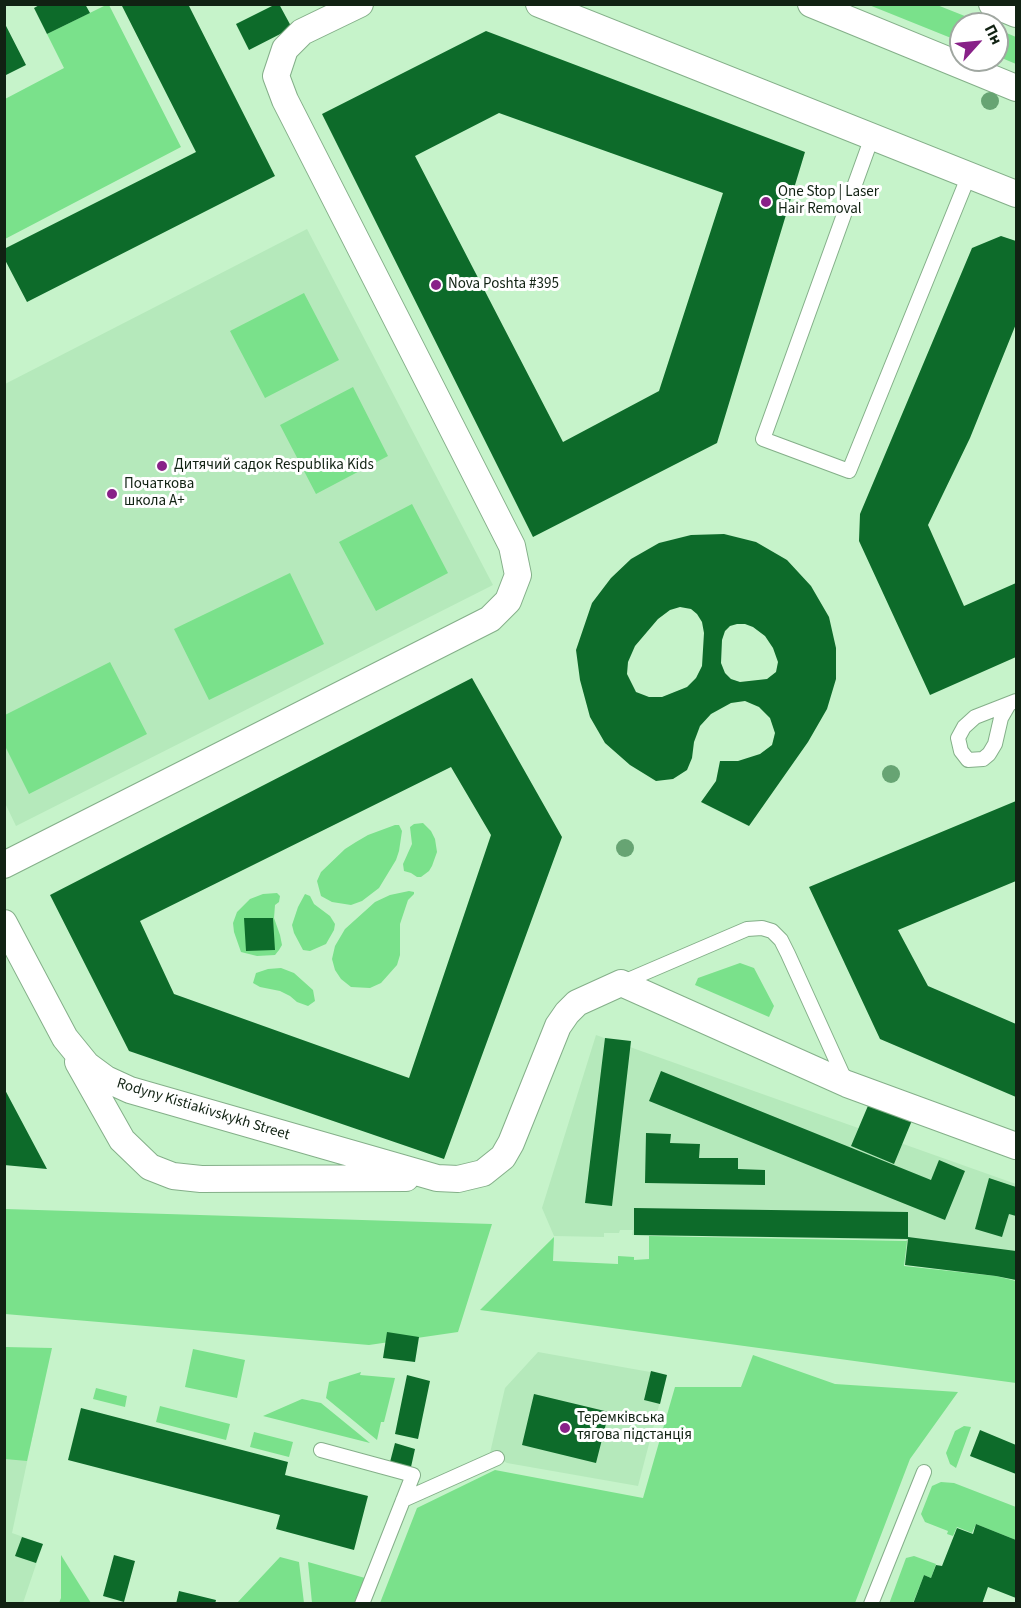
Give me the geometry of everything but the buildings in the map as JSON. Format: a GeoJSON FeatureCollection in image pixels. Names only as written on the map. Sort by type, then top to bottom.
{"type":"FeatureCollection","features":[{"type":"Feature","properties":{"kind":"street"},"geometry":{"type":"LineString","coordinates":[[4,865],[490,618],[508,601],[518,574],[512,546],[285,100],[276,76],[285,49],[302,32],[360,4]]}},
{"type":"Feature","properties":{"kind":"street"},"geometry":{"type":"LineString","coordinates":[[539,4],[1017,194]]}},
{"type":"Feature","properties":{"kind":"street"},"geometry":{"type":"LineString","coordinates":[[811,4],[1017,88]]}},
{"type":"Feature","properties":{"kind":"street"},"geometry":{"type":"LineString","coordinates":[[992,4],[1017,14]]}},
{"type":"Feature","properties":{"kind":"street","name":"Rodyny Kistiakivskykh Street"},"geometry":{"type":"LineString","coordinates":[[4,923],[65,1038],[87,1065],[106,1079],[130,1090],[437,1178],[458,1179],[483,1173],[503,1156],[511,1143],[558,1026],[577,1003],[621,983]]}},
{"type":"Feature","properties":{"kind":"street"},"geometry":{"type":"LineString","coordinates":[[621,983],[847,1084],[1017,1146]]}},
{"type":"Feature","properties":{"kind":"street"},"geometry":{"type":"LineString","coordinates":[[65,1038],[122,1140],[150,1167],[173,1176],[201,1179],[437,1178]]}},
{"type":"Feature","properties":{"kind":"lane"},"geometry":{"type":"LineString","coordinates":[[872,137],[763,439],[849,471],[969,175]]}},
{"type":"Feature","properties":{"kind":"lane"},"geometry":{"type":"LineString","coordinates":[[621,983],[747,929],[762,928],[772,931],[781,940],[788,954],[847,1084]]}},
{"type":"Feature","properties":{"kind":"lane"},"geometry":{"type":"LineString","coordinates":[[321,1450],[413,1475],[363,1604]]}},
{"type":"Feature","properties":{"kind":"lane"},"geometry":{"type":"LineString","coordinates":[[403,1500],[497,1458]]}},
{"type":"Feature","properties":{"kind":"lane"},"geometry":{"type":"LineString","coordinates":[[871,1604],[924,1472]]}},
{"type":"Feature","properties":{"kind":"shaded area"},"geometry":{"type":"Polygon","coordinates":[[[307,229],[493,585],[16,826],[5,803],[5,384],[307,229]]]}},
{"type":"Feature","properties":{"kind":"shaded area"},"geometry":{"type":"Polygon","coordinates":[[[596,1035],[1016,1184],[1016,1280],[905,1265],[906,1240],[632,1235],[633,1230],[604,1233],[604,1237],[554,1236],[542,1208],[596,1035]]]}},
{"type":"Feature","properties":{"kind":"shaded area"},"geometry":{"type":"Polygon","coordinates":[[[5,1349],[51,1349],[12,1533],[43,1544],[23,1603],[5,1604],[5,1349]]]}},
{"type":"Feature","properties":{"kind":"shaded area"},"geometry":{"type":"Polygon","coordinates":[[[538,1352],[667,1375],[638,1486],[507,1463],[490,1453],[505,1388],[538,1352]]]}},
{"type":"Feature","properties":{"kind":"green space"},"geometry":{"type":"Polygon","coordinates":[[[109,5],[181,147],[5,239],[5,99],[64,68],[47,34],[109,5]]]}},
{"type":"Feature","properties":{"kind":"green space"},"geometry":{"type":"Polygon","coordinates":[[[869,5],[937,5],[955,12],[949,12],[949,37],[869,5]]]}},
{"type":"Feature","properties":{"kind":"green space"},"geometry":{"type":"Polygon","coordinates":[[[1009,34],[1016,37],[1016,64],[1009,61],[1009,34]]]}},
{"type":"Feature","properties":{"kind":"green space"},"geometry":{"type":"Polygon","coordinates":[[[304,293],[339,360],[265,398],[230,331],[304,293]]]}},
{"type":"Feature","properties":{"kind":"green space"},"geometry":{"type":"Polygon","coordinates":[[[353,387],[388,456],[316,494],[280,425],[353,387]]]}},
{"type":"Feature","properties":{"kind":"green space"},"geometry":{"type":"Polygon","coordinates":[[[412,504],[448,573],[376,611],[339,542],[412,504]]]}},
{"type":"Feature","properties":{"kind":"green space"},"geometry":{"type":"Polygon","coordinates":[[[290,573],[324,644],[209,700],[174,629],[290,573]]]}},
{"type":"Feature","properties":{"kind":"green space"},"geometry":{"type":"Polygon","coordinates":[[[110,662],[147,734],[29,794],[5,746],[5,715],[110,662]]]}},
{"type":"Feature","properties":{"kind":"green space"},"geometry":{"type":"Polygon","coordinates":[[[423,823],[435,839],[437,852],[429,871],[417,877],[404,871],[403,864],[412,844],[410,827],[423,823]]]}},
{"type":"Feature","properties":{"kind":"green space"},"geometry":{"type":"Polygon","coordinates":[[[399,825],[402,831],[399,851],[379,888],[362,901],[351,905],[332,902],[321,896],[317,881],[321,872],[345,849],[356,842],[399,825]]]}},
{"type":"Feature","properties":{"kind":"green space"},"geometry":{"type":"Polygon","coordinates":[[[409,891],[414,894],[408,900],[400,924],[400,955],[397,965],[381,983],[370,988],[351,987],[341,979],[332,959],[335,946],[345,929],[375,902],[390,895],[409,891]]]}},
{"type":"Feature","properties":{"kind":"green space"},"geometry":{"type":"Polygon","coordinates":[[[277,893],[280,896],[279,902],[275,905],[274,918],[282,945],[279,950],[275,955],[257,956],[241,952],[233,923],[237,912],[250,899],[263,894],[277,893]]]}},
{"type":"Feature","properties":{"kind":"green space"},"geometry":{"type":"Polygon","coordinates":[[[305,894],[310,896],[314,904],[330,916],[335,924],[326,944],[310,951],[303,950],[292,925],[305,894]]]}},
{"type":"Feature","properties":{"kind":"green space"},"geometry":{"type":"Polygon","coordinates":[[[740,963],[754,968],[774,1006],[769,1017],[695,985],[698,978],[740,963]]]}},
{"type":"Feature","properties":{"kind":"green space"},"geometry":{"type":"Polygon","coordinates":[[[281,968],[294,973],[313,990],[315,1001],[308,1006],[280,991],[260,987],[253,983],[256,973],[281,968]]]}},
{"type":"Feature","properties":{"kind":"green space"},"geometry":{"type":"Polygon","coordinates":[[[5,1209],[492,1224],[458,1332],[369,1345],[5,1314],[5,1209]]]}},
{"type":"Feature","properties":{"kind":"green space"},"geometry":{"type":"Polygon","coordinates":[[[649,1236],[907,1241],[904,1266],[996,1276],[1016,1281],[1016,1383],[480,1310],[554,1237],[553,1261],[618,1264],[618,1256],[634,1257],[634,1260],[649,1259],[649,1236]]]}},
{"type":"Feature","properties":{"kind":"green space"},"geometry":{"type":"Polygon","coordinates":[[[5,1347],[52,1348],[27,1461],[5,1459],[5,1347]]]}},
{"type":"Feature","properties":{"kind":"green space"},"geometry":{"type":"Polygon","coordinates":[[[193,1349],[245,1360],[237,1398],[185,1387],[193,1349]]]}},
{"type":"Feature","properties":{"kind":"green space"},"geometry":{"type":"Polygon","coordinates":[[[753,1355],[835,1384],[958,1392],[910,1459],[855,1603],[380,1603],[417,1508],[495,1470],[643,1498],[675,1387],[741,1387],[753,1355]]]}},
{"type":"Feature","properties":{"kind":"green space"},"geometry":{"type":"Polygon","coordinates":[[[361,1372],[360,1375],[395,1378],[377,1440],[326,1398],[329,1382],[361,1372]]]}},
{"type":"Feature","properties":{"kind":"green space"},"geometry":{"type":"Polygon","coordinates":[[[96,1388],[127,1396],[125,1407],[93,1399],[96,1388]]]}},
{"type":"Feature","properties":{"kind":"green space"},"geometry":{"type":"Polygon","coordinates":[[[302,1399],[321,1403],[370,1443],[263,1416],[302,1399]]]}},
{"type":"Feature","properties":{"kind":"green space"},"geometry":{"type":"Polygon","coordinates":[[[160,1406],[230,1424],[226,1440],[156,1422],[160,1406]]]}},
{"type":"Feature","properties":{"kind":"green space"},"geometry":{"type":"Polygon","coordinates":[[[964,1426],[971,1427],[956,1468],[950,1464],[946,1453],[955,1431],[964,1426]]]}},
{"type":"Feature","properties":{"kind":"green space"},"geometry":{"type":"Polygon","coordinates":[[[254,1432],[293,1442],[289,1457],[250,1447],[254,1432]]]}},
{"type":"Feature","properties":{"kind":"green space"},"geometry":{"type":"Polygon","coordinates":[[[941,1482],[954,1483],[1016,1507],[1016,1540],[976,1524],[972,1533],[957,1527],[953,1536],[947,1534],[948,1531],[925,1522],[921,1514],[932,1486],[941,1482]]]}},
{"type":"Feature","properties":{"kind":"green space"},"geometry":{"type":"Polygon","coordinates":[[[61,1555],[91,1603],[59,1603],[61,1555]]]}},
{"type":"Feature","properties":{"kind":"green space"},"geometry":{"type":"Polygon","coordinates":[[[914,1556],[936,1564],[931,1578],[924,1575],[913,1603],[889,1604],[906,1558],[914,1556]]]}},
{"type":"Feature","properties":{"kind":"green space"},"geometry":{"type":"Polygon","coordinates":[[[280,1557],[299,1562],[304,1603],[237,1603],[280,1557]]]}},
{"type":"Feature","properties":{"kind":"green space"},"geometry":{"type":"Polygon","coordinates":[[[308,1562],[365,1578],[354,1603],[312,1603],[308,1562]]]}},
{"type":"Feature","properties":{"kind":"place","name":"One Stop | Laser Hair Removal"},"geometry":{"type":"Point","coordinates":[766,202]}},
{"type":"Feature","properties":{"kind":"place","name":"Nova Poshta #395"},"geometry":{"type":"Point","coordinates":[436,285]}},
{"type":"Feature","properties":{"kind":"place","name":"Дитячий садок Respublika Kids"},"geometry":{"type":"Point","coordinates":[162,466]}},
{"type":"Feature","properties":{"kind":"place","name":"Початкова школа А+"},"geometry":{"type":"Point","coordinates":[112,494]}},
{"type":"Feature","properties":{"kind":"place","name":"Теремківська тягова підстанція"},"geometry":{"type":"Point","coordinates":[565,1428]}}]}
